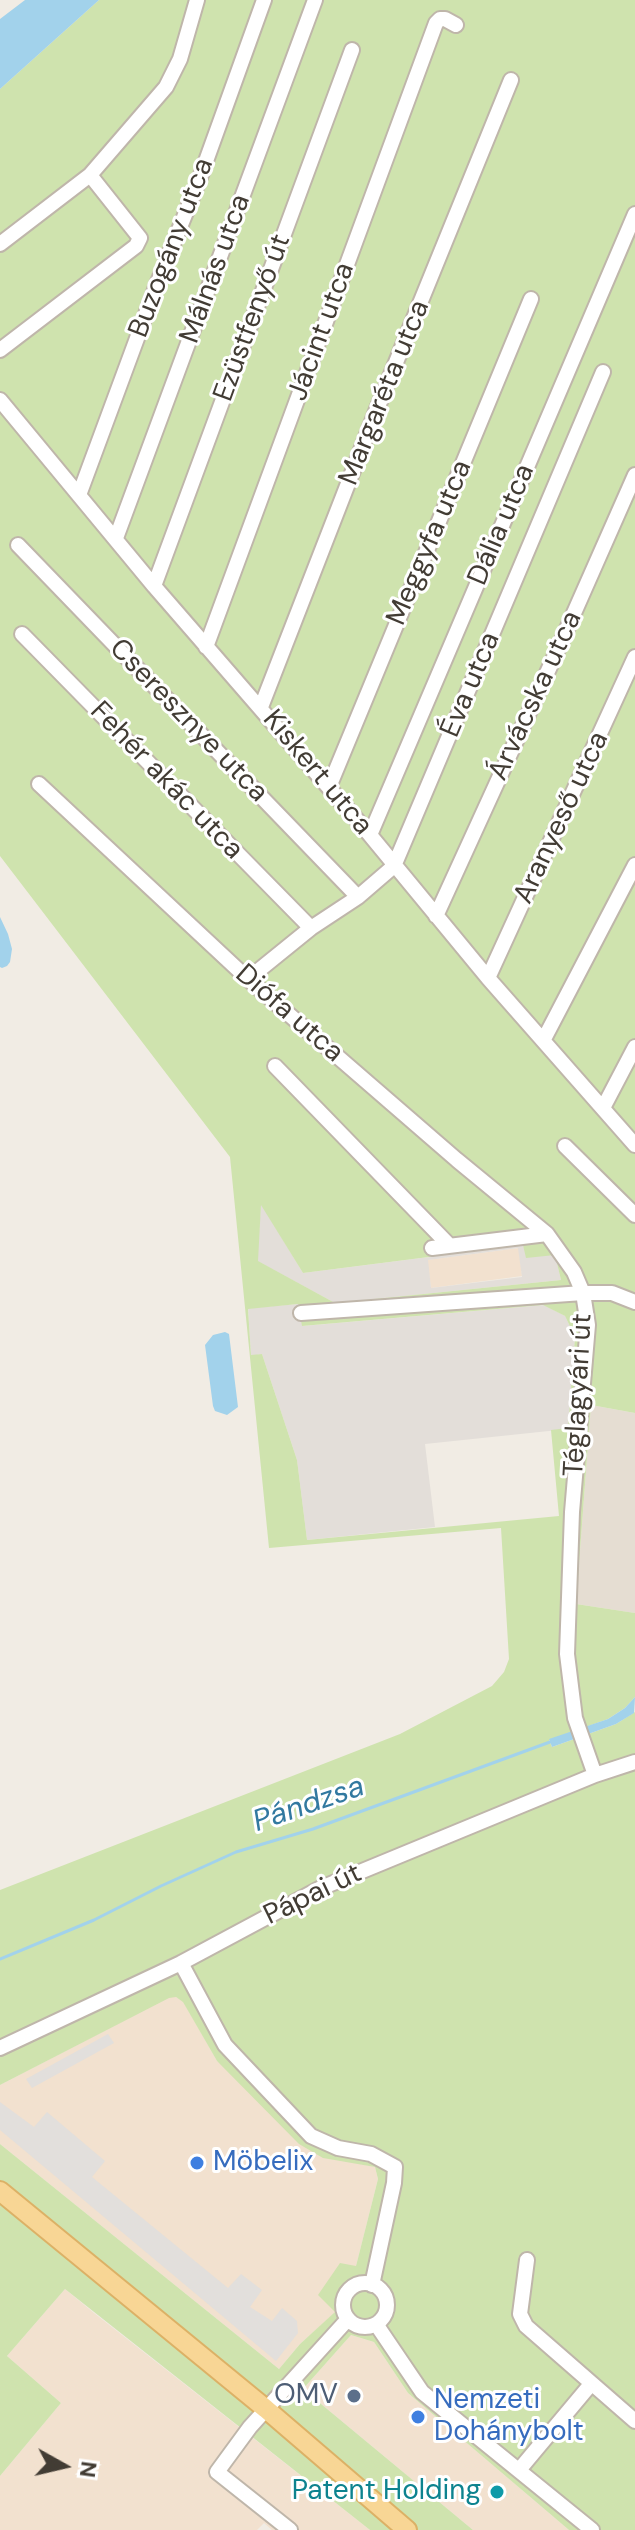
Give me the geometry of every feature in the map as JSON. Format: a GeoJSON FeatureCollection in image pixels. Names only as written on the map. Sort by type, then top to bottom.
{"type":"FeatureCollection","features":[{"type":"Feature","properties":{"kind":"main road"},"geometry":{"type":"LineString","coordinates":[[0,2191],[266,2409],[407,2530]]}},
{"type":"Feature","properties":{"kind":"street"},"geometry":{"type":"LineString","coordinates":[[0,244],[90,175],[166,87],[180,59],[197,0]]}},
{"type":"Feature","properties":{"kind":"street","name":"Buzogány utca"},"geometry":{"type":"LineString","coordinates":[[79,495],[264,0]]}},
{"type":"Feature","properties":{"kind":"street","name":"Málnás utca"},"geometry":{"type":"LineString","coordinates":[[116,538],[315,0]]}},
{"type":"Feature","properties":{"kind":"street","name":"Jácint utca"},"geometry":{"type":"LineString","coordinates":[[206,647],[436,23],[440,19],[456,25]]}},
{"type":"Feature","properties":{"kind":"street","name":"Ezüstfenyő út"},"geometry":{"type":"LineString","coordinates":[[154,586],[352,50]]}},
{"type":"Feature","properties":{"kind":"street","name":"Margaréta utca"},"geometry":{"type":"LineString","coordinates":[[261,707],[377,409],[511,80]]}},
{"type":"Feature","properties":{"kind":"street"},"geometry":{"type":"LineString","coordinates":[[0,350],[136,246],[140,238],[90,175]]}},
{"type":"Feature","properties":{"kind":"street","name":"Dália utca"},"geometry":{"type":"LineString","coordinates":[[370,835],[635,214]]}},
{"type":"Feature","properties":{"kind":"street","name":"Meggyfa utca"},"geometry":{"type":"LineString","coordinates":[[329,787],[531,299]]}},
{"type":"Feature","properties":{"kind":"street","name":"Éva utca"},"geometry":{"type":"LineString","coordinates":[[394,866],[603,372]]}},
{"type":"Feature","properties":{"kind":"street","name":"Kiskert utca"},"geometry":{"type":"LineString","coordinates":[[0,400],[488,978],[635,1145]]}},
{"type":"Feature","properties":{"kind":"street","name":"Árvácska utca"},"geometry":{"type":"LineString","coordinates":[[436,916],[635,475]]}},
{"type":"Feature","properties":{"kind":"street","name":"Cseresznye utca"},"geometry":{"type":"LineString","coordinates":[[18,545],[358,897]]}},
{"type":"Feature","properties":{"kind":"street","name":"Fehér akác utca"},"geometry":{"type":"LineString","coordinates":[[22,634],[311,928]]}},
{"type":"Feature","properties":{"kind":"street","name":"Aranyeső utca"},"geometry":{"type":"LineString","coordinates":[[488,978],[635,657]]}},
{"type":"Feature","properties":{"kind":"street","name":"Diófa utca"},"geometry":{"type":"LineString","coordinates":[[39,784],[248,979],[547,1234],[564,1255],[583,1293]]}},
{"type":"Feature","properties":{"kind":"street"},"geometry":{"type":"LineString","coordinates":[[544,1039],[635,865]]}},
{"type":"Feature","properties":{"kind":"street"},"geometry":{"type":"LineString","coordinates":[[248,979],[311,928],[358,897],[394,866]]}},
{"type":"Feature","properties":{"kind":"street"},"geometry":{"type":"LineString","coordinates":[[603,1108],[635,1047]]}},
{"type":"Feature","properties":{"kind":"street"},"geometry":{"type":"LineString","coordinates":[[275,1066],[449,1245]]}},
{"type":"Feature","properties":{"kind":"street"},"geometry":{"type":"LineString","coordinates":[[565,1146],[635,1215]]}},
{"type":"Feature","properties":{"kind":"street"},"geometry":{"type":"LineString","coordinates":[[432,1248],[547,1234]]}},
{"type":"Feature","properties":{"kind":"street"},"geometry":{"type":"LineString","coordinates":[[583,1293],[612,1293],[635,1302]]}},
{"type":"Feature","properties":{"kind":"street","name":"Téglagyári út"},"geometry":{"type":"LineString","coordinates":[[301,1313],[583,1293],[588,1325],[572,1512],[567,1654],[575,1718],[595,1775]]}},
{"type":"Feature","properties":{"kind":"street","name":"Pápai út"},"geometry":{"type":"LineString","coordinates":[[0,2048],[181,1963],[321,1888],[595,1775],[635,1762]]}},
{"type":"Feature","properties":{"kind":"street"},"geometry":{"type":"LineString","coordinates":[[181,1963],[225,2045],[311,2136],[338,2148],[371,2154],[395,2167],[372,2285]]}},
{"type":"Feature","properties":{"kind":"street"},"geometry":{"type":"LineString","coordinates":[[527,2260],[520,2314],[526,2326],[635,2421]]}},
{"type":"Feature","properties":{"kind":"street"},"geometry":{"type":"LineString","coordinates":[[360,2284],[372,2285],[383,2294],[385,2312],[376,2324],[361,2327],[348,2319],[343,2305],[348,2291],[360,2284]]}},
{"type":"Feature","properties":{"kind":"street"},"geometry":{"type":"LineString","coordinates":[[290,2530],[217,2472],[266,2409],[348,2319]]}},
{"type":"Feature","properties":{"kind":"street"},"geometry":{"type":"LineString","coordinates":[[376,2324],[422,2392],[592,2530]]}},
{"type":"Feature","properties":{"kind":"street"},"geometry":{"type":"LineString","coordinates":[[519,2470],[591,2384]]}},
{"type":"Feature","properties":{"kind":"shaded area"},"geometry":{"type":"Polygon","coordinates":[[[261,1203],[303,1273],[524,1245],[555,1254],[561,1280],[335,1303],[257,1261],[261,1203]],[[518,1248],[428,1260],[431,1288],[522,1277],[518,1248]]]}},
{"type":"Feature","properties":{"kind":"shaded area"},"geometry":{"type":"Polygon","coordinates":[[[519,1248],[522,1276],[431,1288],[427,1260],[519,1248]]]}},
{"type":"Feature","properties":{"kind":"shaded area"},"geometry":{"type":"Polygon","coordinates":[[[299,1304],[303,1326],[544,1305],[565,1316],[575,1337],[568,1429],[425,1444],[435,1527],[307,1540],[297,1460],[262,1354],[251,1356],[248,1308],[299,1304]]]}},
{"type":"Feature","properties":{"kind":"shaded area"},"geometry":{"type":"Polygon","coordinates":[[[591,1405],[635,1413],[635,1613],[576,1604],[591,1405]]]}},
{"type":"Feature","properties":{"kind":"shaded area"},"geometry":{"type":"Polygon","coordinates":[[[169,1997],[183,2001],[217,2061],[361,2164],[375,2167],[378,2179],[356,2266],[336,2312],[300,2344],[279,2369],[0,2144],[0,2085],[169,1997]]]}},
{"type":"Feature","properties":{"kind":"shaded area"},"geometry":{"type":"Polygon","coordinates":[[[108,2034],[114,2043],[32,2088],[26,2079],[108,2034]]]}},
{"type":"Feature","properties":{"kind":"shaded area"},"geometry":{"type":"Polygon","coordinates":[[[0,2102],[34,2127],[47,2112],[105,2161],[92,2177],[228,2288],[241,2274],[262,2290],[250,2307],[272,2321],[282,2308],[297,2321],[298,2333],[276,2361],[0,2130],[0,2102]]]}},
{"type":"Feature","properties":{"kind":"shaded area"},"geometry":{"type":"Polygon","coordinates":[[[65,2289],[370,2530],[272,2530],[264,2523],[257,2530],[0,2530],[0,2476],[61,2403],[7,2356],[65,2289]]]}},
{"type":"Feature","properties":{"kind":"shaded area"},"geometry":{"type":"Polygon","coordinates":[[[351,2335],[374,2342],[408,2393],[569,2530],[473,2530],[303,2389],[351,2335]]]}},
{"type":"Feature","properties":{"kind":"green space"},"geometry":{"type":"Polygon","coordinates":[[[99,0],[635,0],[635,1413],[591,1405],[576,1604],[635,1613],[635,1697],[608,1719],[549,1740],[552,1747],[616,1724],[635,1712],[635,2530],[569,2530],[408,2393],[374,2342],[351,2335],[303,2389],[473,2530],[370,2530],[65,2289],[7,2356],[61,2403],[0,2476],[0,2144],[279,2369],[300,2344],[335,2312],[318,2295],[340,2263],[356,2266],[378,2179],[375,2167],[323,2158],[299,2144],[217,2061],[183,2002],[176,1997],[0,2085],[0,1890],[400,1734],[492,1686],[504,1672],[509,1659],[501,1528],[269,1548],[230,1157],[0,856],[0,89],[99,0]],[[261,1205],[258,1261],[335,1303],[561,1280],[555,1255],[526,1258],[523,1245],[303,1273],[261,1205]],[[298,1304],[248,1309],[251,1355],[262,1354],[297,1460],[307,1540],[559,1516],[551,1430],[568,1428],[575,1337],[565,1316],[543,1305],[302,1326],[298,1304]]]}},
{"type":"Feature","properties":{"kind":"water"},"geometry":{"type":"Polygon","coordinates":[[[25,0],[99,0],[0,89],[0,19],[25,0]]]}},
{"type":"Feature","properties":{"kind":"water"},"geometry":{"type":"Polygon","coordinates":[[[0,917],[12,949],[10,962],[2,968],[0,967],[0,917]]]}},
{"type":"Feature","properties":{"kind":"water"},"geometry":{"type":"Polygon","coordinates":[[[229,1334],[238,1407],[227,1415],[215,1411],[213,1406],[205,1345],[213,1335],[229,1334]]]}},
{"type":"Feature","properties":{"kind":"water"},"geometry":{"type":"Polygon","coordinates":[[[635,1697],[634,1713],[616,1724],[552,1747],[549,1739],[608,1719],[635,1697]]]}},
{"type":"Feature","properties":{"kind":"waterway","name":"Pándzsa"},"geometry":{"type":"LineString","coordinates":[[0,1959],[94,1920],[236,1852],[313,1829],[550,1742]]}},
{"type":"Feature","properties":{"kind":"place","name":"Möbelix"},"geometry":{"type":"Point","coordinates":[197,2163]}},
{"type":"Feature","properties":{"kind":"place","name":"OMV"},"geometry":{"type":"Point","coordinates":[354,2396]}},
{"type":"Feature","properties":{"kind":"place","name":"Nemzeti Dohánybolt"},"geometry":{"type":"Point","coordinates":[418,2417]}},
{"type":"Feature","properties":{"kind":"place","name":"Patent Holding"},"geometry":{"type":"Point","coordinates":[497,2492]}}]}
